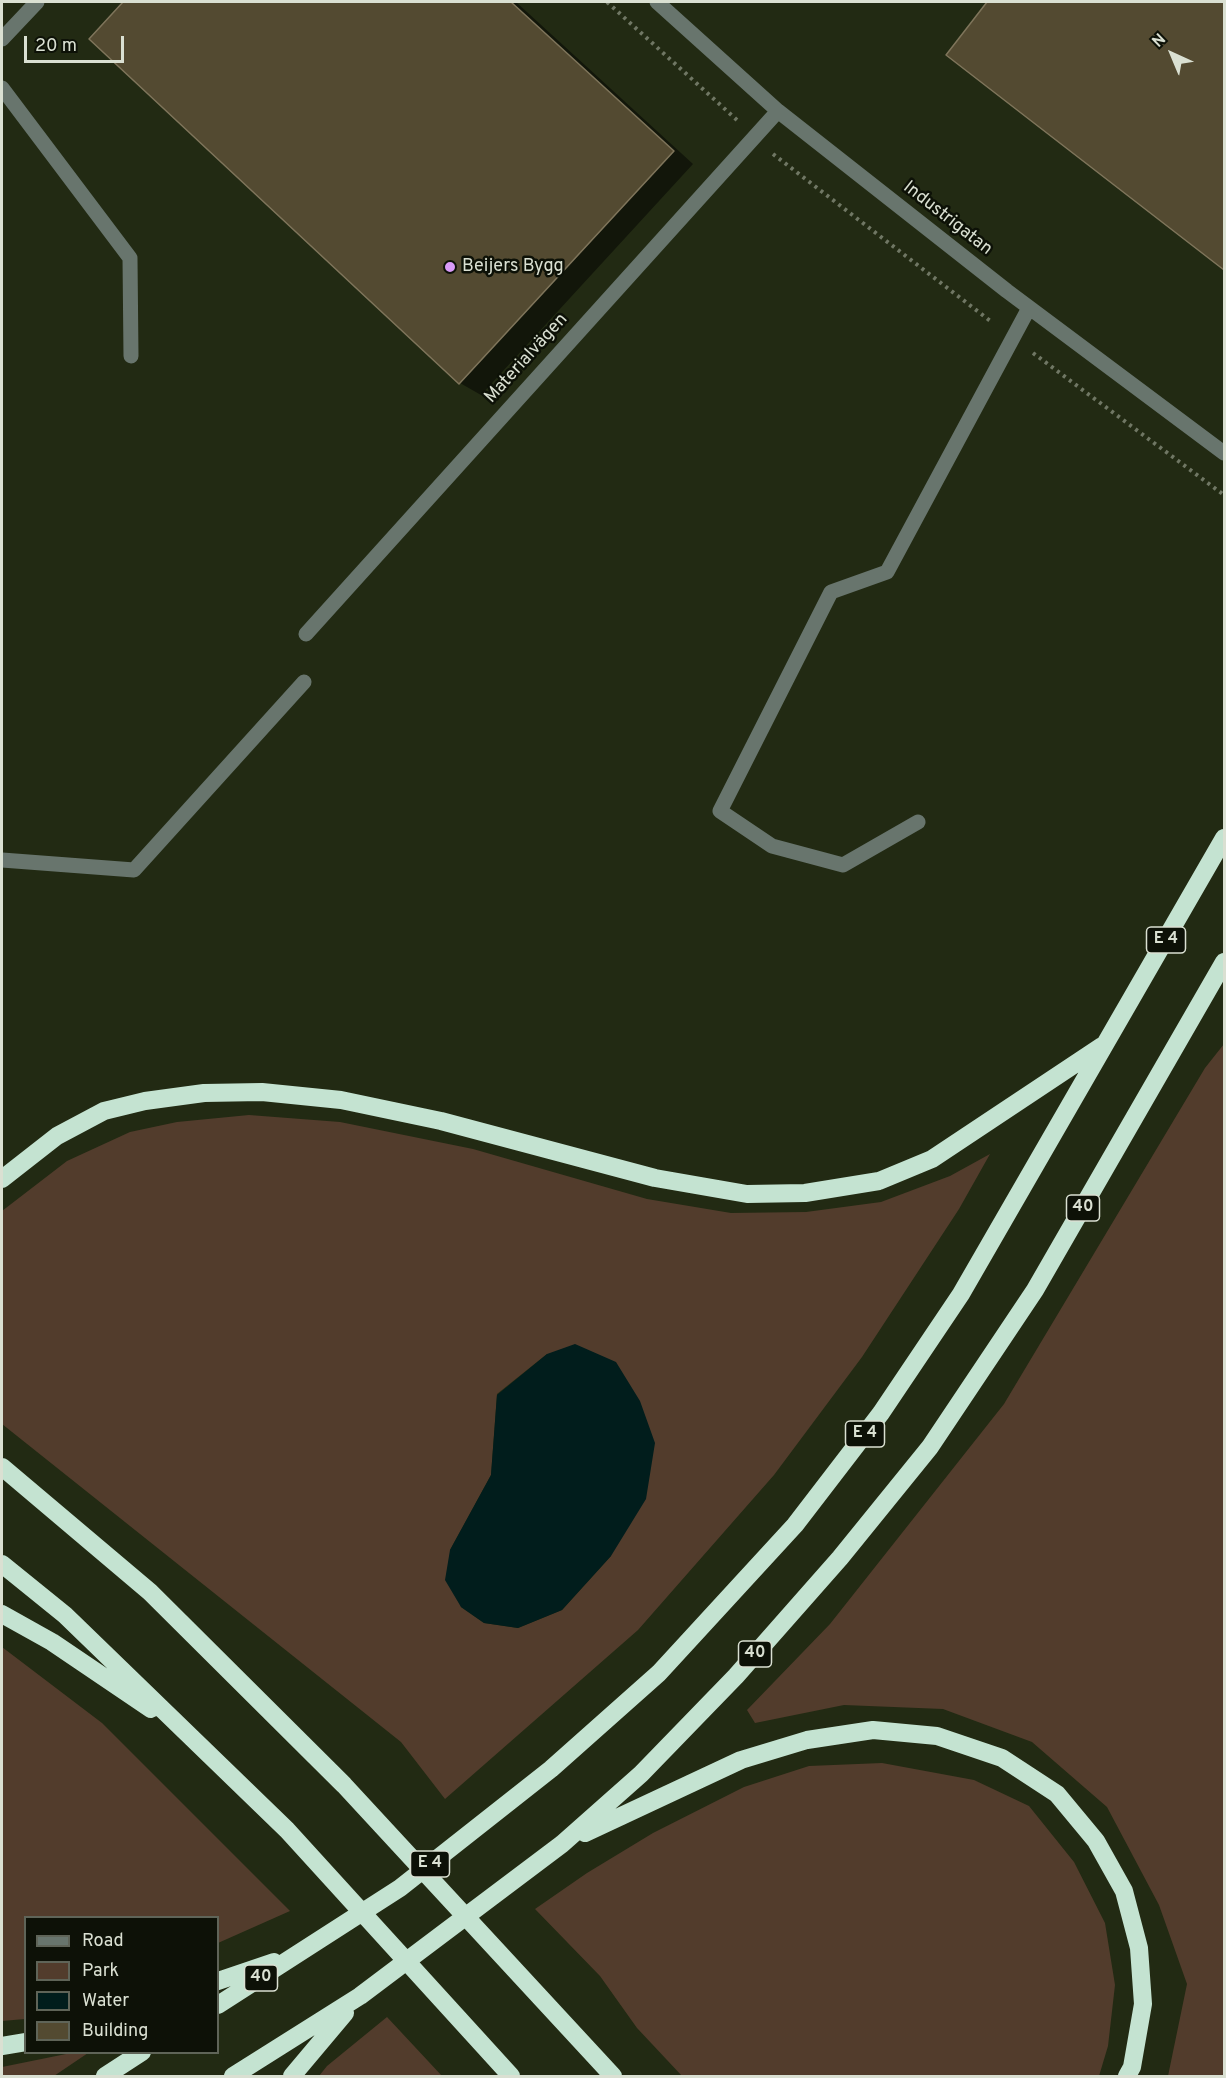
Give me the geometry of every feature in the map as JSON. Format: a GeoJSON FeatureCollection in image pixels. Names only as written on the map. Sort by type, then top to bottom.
{"type":"FeatureCollection","features":[{"type":"Feature","properties":{"kind":"highway","name":"E 4"},"geometry":{"type":"LineString","coordinates":[[219,1981],[304,1951],[400,1888],[551,1769],[659,1673],[795,1525],[881,1413],[961,1294],[1224,838]]}},
{"type":"Feature","properties":{"kind":"highway","name":"40"},"geometry":{"type":"LineString","coordinates":[[233,2076],[360,1996],[562,1844],[641,1774],[736,1676],[840,1558],[930,1447],[1035,1290],[1224,962]]}},
{"type":"Feature","properties":{"kind":"highway"},"geometry":{"type":"LineString","coordinates":[[2,1179],[57,1136],[104,1111],[145,1101],[204,1093],[262,1092],[341,1100],[441,1121],[655,1178],[747,1194],[805,1192],[879,1181],[932,1159],[1107,1043]]}},
{"type":"Feature","properties":{"kind":"highway"},"geometry":{"type":"LineString","coordinates":[[2,1467],[150,1592],[344,1785],[613,2076]]}},
{"type":"Feature","properties":{"kind":"highway"},"geometry":{"type":"LineString","coordinates":[[2,1564],[65,1615],[287,1830],[512,2076]]}},
{"type":"Feature","properties":{"kind":"highway"},"geometry":{"type":"LineString","coordinates":[[2,1614],[52,1642],[195,1739]]}},
{"type":"Feature","properties":{"kind":"highway"},"geometry":{"type":"LineString","coordinates":[[562,1844],[659,1796],[741,1760],[807,1740],[873,1730],[937,1736],[1002,1758],[1057,1794],[1096,1841],[1124,1891],[1139,1948],[1143,2004],[1132,2067],[1127,2076]]}},
{"type":"Feature","properties":{"kind":"highway","name":"40"},"geometry":{"type":"LineString","coordinates":[[219,2004],[304,1951]]}},
{"type":"Feature","properties":{"kind":"highway"},"geometry":{"type":"LineString","coordinates":[[292,2076],[360,1996]]}},
{"type":"Feature","properties":{"kind":"highway"},"geometry":{"type":"LineString","coordinates":[[2,2046],[24,2042]]}},
{"type":"Feature","properties":{"kind":"highway"},"geometry":{"type":"LineString","coordinates":[[105,2076],[139,2054]]}},
{"type":"Feature","properties":{"kind":"street"},"geometry":{"type":"LineString","coordinates":[[2,39],[37,2]]}},
{"type":"Feature","properties":{"kind":"street","name":"Industrigatan"},"geometry":{"type":"LineString","coordinates":[[657,2],[778,111],[1029,308],[1224,453]]}},
{"type":"Feature","properties":{"kind":"street"},"geometry":{"type":"LineString","coordinates":[[2,88],[130,258],[131,356]]}},
{"type":"Feature","properties":{"kind":"street","name":"Materialvägen"},"geometry":{"type":"LineString","coordinates":[[306,634],[778,111]]}},
{"type":"Feature","properties":{"kind":"street"},"geometry":{"type":"LineString","coordinates":[[918,822],[843,865],[772,846],[720,811],[831,592],[886,572],[1029,308]]}},
{"type":"Feature","properties":{"kind":"street"},"geometry":{"type":"LineString","coordinates":[[2,860],[134,870],[304,682]]}},
{"type":"Feature","properties":{"kind":"path"},"geometry":{"type":"LineString","coordinates":[[608,2],[780,161],[1224,495]]}},
{"type":"Feature","properties":{"kind":"green space"},"geometry":{"type":"Polygon","coordinates":[[[1224,1044],[1224,2076],[1168,2076],[1187,1984],[1159,1905],[1107,1807],[1032,1742],[943,1709],[844,1705],[755,1723],[747,1710],[830,1624],[1004,1404],[1205,1068],[1224,1044]]]}},
{"type":"Feature","properties":{"kind":"green space"},"geometry":{"type":"Polygon","coordinates":[[[249,1115],[340,1122],[473,1149],[647,1199],[731,1213],[806,1212],[881,1202],[950,1176],[990,1154],[959,1209],[862,1357],[774,1475],[638,1630],[445,1799],[401,1742],[2,1424],[2,1211],[67,1161],[130,1132],[177,1122],[249,1115]],[[547,1354],[497,1394],[491,1475],[450,1550],[461,1607],[484,1623],[518,1628],[562,1610],[611,1556],[547,1354]]]}},
{"type":"Feature","properties":{"kind":"green space"},"geometry":{"type":"Polygon","coordinates":[[[2,1647],[102,1723],[290,1911],[219,1943],[219,1916],[24,1916],[24,2019],[2,2021],[2,1647]]]}},
{"type":"Feature","properties":{"kind":"green space"},"geometry":{"type":"Polygon","coordinates":[[[882,1763],[974,1780],[1029,1806],[1074,1862],[1105,1923],[1115,1985],[1108,2046],[1099,2076],[682,2076],[637,2028],[600,1976],[535,1909],[587,1873],[653,1833],[744,1787],[809,1766],[882,1763]]]}},
{"type":"Feature","properties":{"kind":"green space"},"geometry":{"type":"Polygon","coordinates":[[[387,2017],[442,2076],[319,2076],[327,2066],[387,2017]]]}},
{"type":"Feature","properties":{"kind":"green space"},"geometry":{"type":"Polygon","coordinates":[[[66,2054],[87,2054],[54,2076],[2,2076],[2,2067],[66,2054]]]}},
{"type":"Feature","properties":{"kind":"water"},"geometry":{"type":"Polygon","coordinates":[[[575,1344],[616,1362],[640,1401],[655,1443],[646,1499],[611,1556],[562,1610],[518,1628],[484,1623],[461,1607],[445,1580],[450,1550],[491,1475],[497,1395],[547,1354],[575,1344]]]}},
{"type":"Feature","properties":{"kind":"building","name":"Beijers Bygg"},"geometry":{"type":"Polygon","coordinates":[[[123,2],[511,2],[674,151],[459,384],[89,39],[123,2]]]}},
{"type":"Feature","properties":{"kind":"building"},"geometry":{"type":"Polygon","coordinates":[[[987,2],[1224,2],[1224,270],[946,55],[987,2]]]}},
{"type":"Feature","properties":{"kind":"place","name":"Beijers Bygg"},"geometry":{"type":"Point","coordinates":[450,267]}}]}
